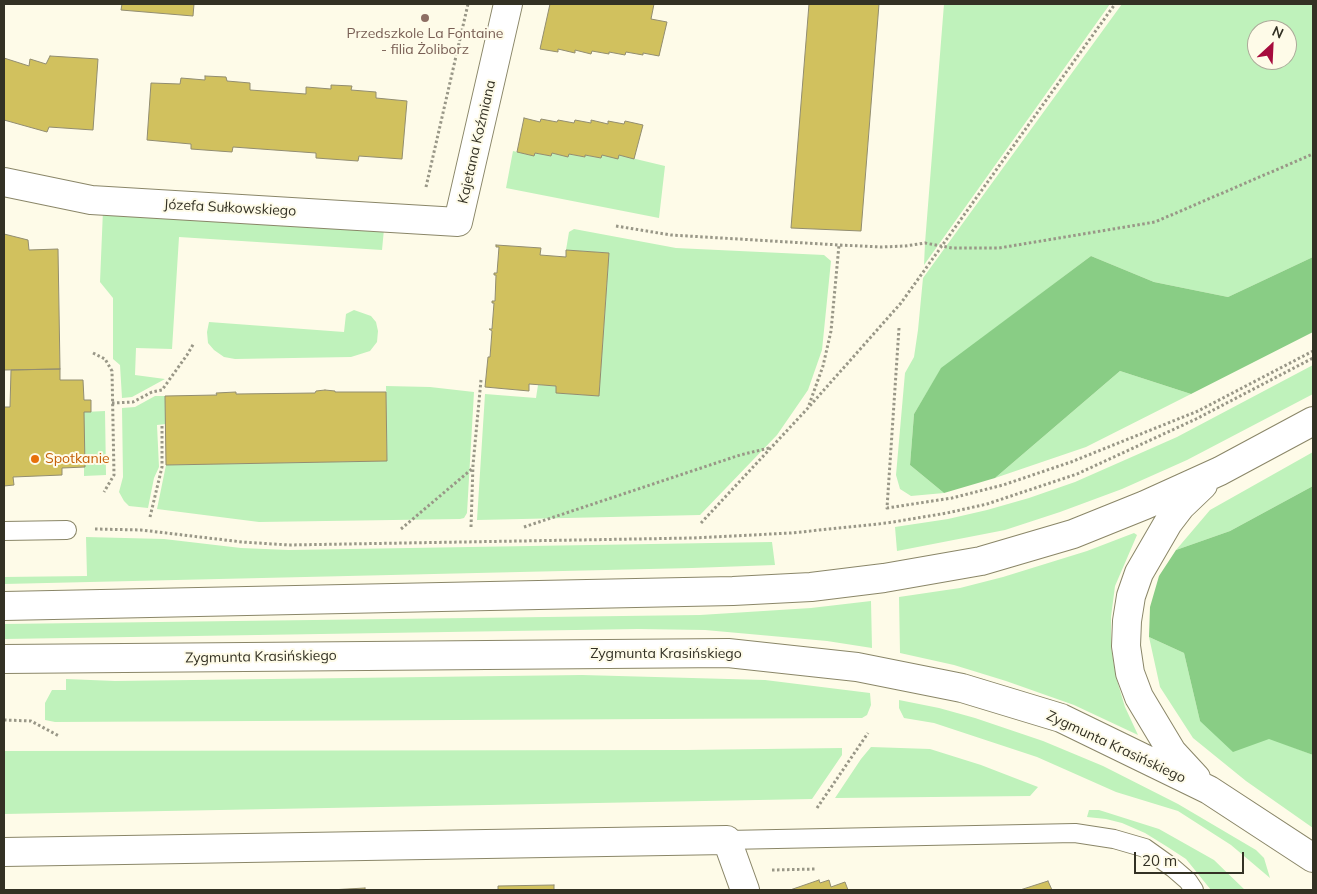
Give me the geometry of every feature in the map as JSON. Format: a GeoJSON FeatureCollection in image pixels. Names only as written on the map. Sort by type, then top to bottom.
{"type":"FeatureCollection","features":[{"type":"Feature","properties":{"kind":"main road","name":"Kajetana Koźmiana"},"geometry":{"type":"LineString","coordinates":[[458,222],[508,4]]}},
{"type":"Feature","properties":{"kind":"main road","name":"Józefa Sułkowskiego"},"geometry":{"type":"LineString","coordinates":[[4,182],[90,200],[458,222]]}},
{"type":"Feature","properties":{"kind":"main road"},"geometry":{"type":"LineString","coordinates":[[4,606],[733,592],[811,587],[912,574],[981,561],[1073,534],[1146,505],[1220,471],[1313,421]]}},
{"type":"Feature","properties":{"kind":"main road"},"geometry":{"type":"LineString","coordinates":[[1209,790],[1187,770],[1172,752],[1139,697],[1130,673],[1126,646],[1126,621],[1131,596],[1139,573],[1168,523],[1196,491],[1220,471]]}},
{"type":"Feature","properties":{"kind":"main road","name":"Zygmunta Krasińskiego"},"geometry":{"type":"LineString","coordinates":[[4,659],[728,653],[857,668],[962,688],[1061,718],[1209,790],[1313,858]]}},
{"type":"Feature","properties":{"kind":"main road"},"geometry":{"type":"LineString","coordinates":[[4,852],[727,840],[745,890]]}},
{"type":"Feature","properties":{"kind":"lane"},"geometry":{"type":"LineString","coordinates":[[4,531],[67,530]]}},
{"type":"Feature","properties":{"kind":"lane"},"geometry":{"type":"LineString","coordinates":[[727,840],[1075,834],[1114,839],[1145,848],[1173,868],[1188,881],[1194,890]]}},
{"type":"Feature","properties":{"kind":"path"},"geometry":{"type":"LineString","coordinates":[[425,192],[468,4]]}},
{"type":"Feature","properties":{"kind":"path"},"geometry":{"type":"LineString","coordinates":[[701,523],[808,408],[901,303],[1115,4]]}},
{"type":"Feature","properties":{"kind":"path"},"geometry":{"type":"LineString","coordinates":[[616,226],[671,235],[839,245],[882,247],[925,243],[952,248],[999,248],[1155,222],[1313,154]]}},
{"type":"Feature","properties":{"kind":"path"},"geometry":{"type":"LineString","coordinates":[[808,408],[823,366],[831,331],[839,245]]}},
{"type":"Feature","properties":{"kind":"path"},"geometry":{"type":"LineString","coordinates":[[899,328],[887,508],[952,498],[1003,485],[1071,462],[1198,411],[1313,351]]}},
{"type":"Feature","properties":{"kind":"path"},"geometry":{"type":"LineString","coordinates":[[112,403],[133,402],[152,392],[162,390],[167,386],[194,343]]}},
{"type":"Feature","properties":{"kind":"path"},"geometry":{"type":"LineString","coordinates":[[93,353],[105,359],[112,371],[114,475],[104,492]]}},
{"type":"Feature","properties":{"kind":"path"},"geometry":{"type":"LineString","coordinates":[[67,530],[140,530],[242,542],[289,545],[728,536],[791,533],[887,523],[987,504],[1077,474],[1196,420],[1313,358]]}},
{"type":"Feature","properties":{"kind":"path"},"geometry":{"type":"LineString","coordinates":[[470,527],[481,380]]}},
{"type":"Feature","properties":{"kind":"path"},"geometry":{"type":"LineString","coordinates":[[150,517],[162,467],[162,424]]}},
{"type":"Feature","properties":{"kind":"path"},"geometry":{"type":"LineString","coordinates":[[524,527],[740,455],[770,448]]}},
{"type":"Feature","properties":{"kind":"path"},"geometry":{"type":"LineString","coordinates":[[401,529],[473,468]]}},
{"type":"Feature","properties":{"kind":"path"},"geometry":{"type":"LineString","coordinates":[[4,720],[30,721],[59,736]]}},
{"type":"Feature","properties":{"kind":"path"},"geometry":{"type":"LineString","coordinates":[[817,808],[868,733]]}},
{"type":"Feature","properties":{"kind":"green space"},"geometry":{"type":"Polygon","coordinates":[[[944,4],[1110,4],[924,265],[925,243],[944,4]]]}},
{"type":"Feature","properties":{"kind":"green space"},"geometry":{"type":"Polygon","coordinates":[[[1122,4],[1313,4],[1313,257],[1228,297],[1154,282],[1091,256],[941,369],[914,414],[910,465],[944,493],[911,496],[900,489],[896,475],[905,373],[914,357],[923,278],[1122,4]]]}},
{"type":"Feature","properties":{"kind":"green space"},"geometry":{"type":"Polygon","coordinates":[[[513,151],[534,156],[535,153],[551,156],[552,153],[568,157],[569,154],[584,157],[585,155],[601,158],[602,155],[618,158],[619,155],[665,166],[659,218],[506,188],[513,151]]]}},
{"type":"Feature","properties":{"kind":"green space"},"geometry":{"type":"Polygon","coordinates":[[[103,210],[384,229],[382,250],[179,237],[172,349],[136,348],[135,375],[165,379],[132,397],[122,398],[120,365],[113,359],[113,298],[100,282],[103,210]]]}},
{"type":"Feature","properties":{"kind":"green space"},"geometry":{"type":"Polygon","coordinates":[[[574,229],[676,248],[824,255],[831,261],[822,350],[808,390],[777,435],[700,515],[477,520],[485,394],[536,398],[538,385],[556,386],[556,393],[599,396],[609,253],[566,250],[569,232],[574,229]]]}},
{"type":"Feature","properties":{"kind":"green space"},"geometry":{"type":"Polygon","coordinates":[[[1091,256],[1154,282],[1228,297],[1313,257],[1313,332],[1191,394],[1120,371],[995,478],[944,493],[910,465],[914,414],[941,368],[1091,256]]]}},
{"type":"Feature","properties":{"kind":"green space"},"geometry":{"type":"Polygon","coordinates":[[[354,310],[371,316],[376,322],[378,331],[377,342],[370,351],[351,357],[235,359],[224,357],[208,343],[207,332],[209,322],[344,332],[346,314],[354,310]]]}},
{"type":"Feature","properties":{"kind":"green space"},"geometry":{"type":"Polygon","coordinates":[[[1313,365],[1313,394],[1187,460],[1122,489],[1005,530],[897,551],[895,527],[948,519],[987,510],[1075,482],[1177,437],[1313,365]]]}},
{"type":"Feature","properties":{"kind":"green space"},"geometry":{"type":"Polygon","coordinates":[[[1120,371],[1191,394],[1086,447],[995,478],[1120,371]]]}},
{"type":"Feature","properties":{"kind":"green space"},"geometry":{"type":"Polygon","coordinates":[[[386,386],[430,387],[474,392],[467,513],[464,518],[259,522],[157,509],[166,465],[387,461],[386,386]]]}},
{"type":"Feature","properties":{"kind":"green space"},"geometry":{"type":"Polygon","coordinates":[[[155,396],[165,396],[166,424],[157,425],[159,467],[154,478],[148,508],[129,506],[119,492],[123,477],[122,408],[135,407],[155,396]]]}},
{"type":"Feature","properties":{"kind":"green space"},"geometry":{"type":"Polygon","coordinates":[[[105,411],[106,475],[84,476],[84,412],[105,411]]]}},
{"type":"Feature","properties":{"kind":"green space"},"geometry":{"type":"Polygon","coordinates":[[[1313,452],[1313,486],[1230,531],[1176,550],[1210,510],[1313,452]]]}},
{"type":"Feature","properties":{"kind":"green space"},"geometry":{"type":"Polygon","coordinates":[[[1313,486],[1313,755],[1269,739],[1233,752],[1200,721],[1184,653],[1149,637],[1150,607],[1159,576],[1176,550],[1230,531],[1313,486]]]}},
{"type":"Feature","properties":{"kind":"green space"},"geometry":{"type":"Polygon","coordinates":[[[1134,533],[1137,535],[1115,586],[1111,617],[1111,647],[1116,677],[1125,707],[1138,735],[1074,705],[1006,681],[954,665],[900,653],[899,597],[960,588],[1003,577],[1087,551],[1134,533]]]}},
{"type":"Feature","properties":{"kind":"green space"},"geometry":{"type":"Polygon","coordinates":[[[86,537],[164,539],[241,548],[289,550],[772,542],[775,565],[4,584],[4,577],[87,576],[86,537]]]}},
{"type":"Feature","properties":{"kind":"green space"},"geometry":{"type":"Polygon","coordinates":[[[871,601],[872,648],[827,641],[705,630],[638,629],[4,639],[4,624],[700,615],[811,608],[871,601]]]}},
{"type":"Feature","properties":{"kind":"green space"},"geometry":{"type":"Polygon","coordinates":[[[1149,637],[1184,653],[1200,721],[1269,738],[1313,755],[1313,828],[1246,781],[1193,738],[1160,687],[1149,637]]]}},
{"type":"Feature","properties":{"kind":"green space"},"geometry":{"type":"Polygon","coordinates":[[[582,675],[765,680],[870,693],[871,705],[867,715],[862,718],[55,722],[45,720],[45,703],[52,690],[66,690],[66,679],[115,681],[582,675]]]}},
{"type":"Feature","properties":{"kind":"green space"},"geometry":{"type":"Polygon","coordinates":[[[899,700],[975,718],[1043,741],[1103,766],[1178,804],[1256,850],[1264,858],[1270,878],[1231,845],[1178,811],[1116,792],[1037,757],[934,723],[904,718],[899,708],[899,700]]]}},
{"type":"Feature","properties":{"kind":"green space"},"geometry":{"type":"Polygon","coordinates":[[[871,747],[930,749],[981,765],[1038,787],[1030,796],[835,798],[871,747]]]}},
{"type":"Feature","properties":{"kind":"green space"},"geometry":{"type":"Polygon","coordinates":[[[842,748],[842,755],[812,799],[4,814],[4,751],[842,748]]]}},
{"type":"Feature","properties":{"kind":"green space"},"geometry":{"type":"Polygon","coordinates":[[[1089,810],[1099,810],[1159,829],[1214,860],[1245,890],[1211,890],[1186,859],[1145,833],[1122,823],[1087,817],[1089,810]]]}},
{"type":"Feature","properties":{"kind":"building"},"geometry":{"type":"Polygon","coordinates":[[[122,4],[194,4],[193,16],[121,10],[122,4]]]}},
{"type":"Feature","properties":{"kind":"building"},"geometry":{"type":"Polygon","coordinates":[[[550,4],[654,4],[651,19],[667,22],[659,56],[626,52],[625,55],[592,51],[591,54],[575,50],[575,53],[558,49],[558,52],[540,49],[550,4]]]}},
{"type":"Feature","properties":{"kind":"building"},"geometry":{"type":"Polygon","coordinates":[[[809,4],[879,4],[861,231],[791,228],[809,4]]]}},
{"type":"Feature","properties":{"kind":"building"},"geometry":{"type":"Polygon","coordinates":[[[50,56],[98,59],[93,130],[49,127],[47,132],[4,120],[4,58],[29,66],[30,59],[46,64],[50,56]]]}},
{"type":"Feature","properties":{"kind":"building"},"geometry":{"type":"Polygon","coordinates":[[[205,76],[226,77],[227,81],[250,83],[250,90],[306,94],[306,87],[331,89],[331,85],[352,86],[351,90],[376,92],[376,98],[407,101],[402,159],[359,156],[358,161],[316,158],[316,153],[233,147],[232,152],[191,149],[191,144],[147,140],[151,83],[180,84],[181,78],[205,80],[205,76]]]}},
{"type":"Feature","properties":{"kind":"building"},"geometry":{"type":"Polygon","coordinates":[[[524,118],[540,122],[541,119],[574,123],[575,120],[591,123],[591,120],[608,124],[608,121],[624,124],[625,121],[643,125],[634,159],[619,155],[618,159],[602,155],[601,158],[569,154],[568,157],[552,153],[551,156],[535,153],[534,156],[517,152],[524,118]]]}},
{"type":"Feature","properties":{"kind":"building"},"geometry":{"type":"Polygon","coordinates":[[[4,234],[28,240],[29,250],[58,249],[60,369],[4,370],[4,234]]]}},
{"type":"Feature","properties":{"kind":"building"},"geometry":{"type":"Polygon","coordinates":[[[496,245],[541,248],[540,255],[566,257],[566,250],[609,253],[599,396],[556,393],[556,386],[529,384],[529,391],[485,387],[488,357],[490,357],[492,331],[489,329],[492,329],[494,303],[492,301],[495,301],[496,275],[494,273],[497,273],[499,247],[496,247],[496,245]]]}},
{"type":"Feature","properties":{"kind":"building"},"geometry":{"type":"Polygon","coordinates":[[[60,369],[60,380],[83,380],[84,400],[91,400],[91,412],[84,412],[85,467],[62,468],[62,475],[13,477],[14,485],[4,486],[4,407],[10,407],[11,370],[60,369]]]}},
{"type":"Feature","properties":{"kind":"building"},"geometry":{"type":"Polygon","coordinates":[[[316,391],[335,392],[386,392],[387,461],[166,465],[165,396],[217,395],[216,393],[236,392],[236,394],[315,393],[316,391]]]}},
{"type":"Feature","properties":{"kind":"building"},"geometry":{"type":"Polygon","coordinates":[[[819,880],[820,883],[829,880],[831,887],[845,882],[848,890],[790,890],[819,880]]]}},
{"type":"Feature","properties":{"kind":"building"},"geometry":{"type":"Polygon","coordinates":[[[1048,881],[1052,890],[1020,890],[1048,881]]]}},
{"type":"Feature","properties":{"kind":"building"},"geometry":{"type":"Polygon","coordinates":[[[554,885],[554,890],[498,890],[498,886],[554,885]]]}},
{"type":"Feature","properties":{"kind":"building"},"geometry":{"type":"Polygon","coordinates":[[[365,888],[365,890],[330,890],[365,888]]]}},
{"type":"Feature","properties":{"kind":"place","name":"Przedszkole La Fontaine - filia Żoliborz"},"geometry":{"type":"Point","coordinates":[425,18]}},
{"type":"Feature","properties":{"kind":"place","name":"Spotkanie"},"geometry":{"type":"Point","coordinates":[35,459]}}]}
